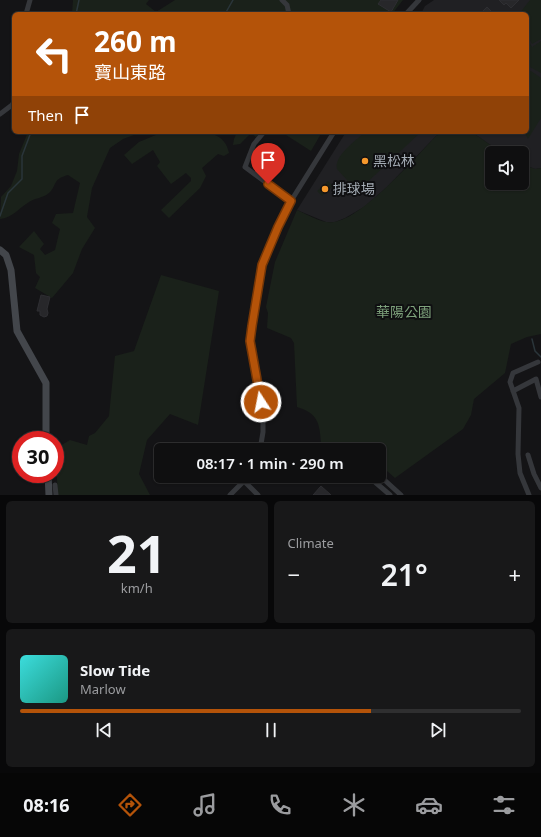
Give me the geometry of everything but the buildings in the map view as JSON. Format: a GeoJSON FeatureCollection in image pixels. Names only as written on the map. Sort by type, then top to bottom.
{"type":"FeatureCollection","features":[{"type":"Feature","properties":{"kind":"main road"},"geometry":{"type":"LineString","coordinates":[[0,250],[6,255],[11,270],[17,331],[24,346],[43,375],[46,383],[46,431]]}},
{"type":"Feature","properties":{"kind":"main road"},"geometry":{"type":"LineString","coordinates":[[48,483],[49,495]]}},
{"type":"Feature","properties":{"kind":"street"},"geometry":{"type":"LineString","coordinates":[[27,12],[30,0]]}},
{"type":"Feature","properties":{"kind":"street"},"geometry":{"type":"LineString","coordinates":[[282,0],[286,5],[288,12]]}},
{"type":"Feature","properties":{"kind":"street"},"geometry":{"type":"LineString","coordinates":[[408,12],[419,0]]}},
{"type":"Feature","properties":{"kind":"street"},"geometry":{"type":"LineString","coordinates":[[0,114],[12,105]]}},
{"type":"Feature","properties":{"kind":"street"},"geometry":{"type":"LineString","coordinates":[[262,134],[254,144],[245,167],[291,201]]}},
{"type":"Feature","properties":{"kind":"street"},"geometry":{"type":"LineString","coordinates":[[261,443],[263,415],[250,341],[262,265],[291,201],[333,134]]}},
{"type":"Feature","properties":{"kind":"street"},"geometry":{"type":"LineString","coordinates":[[529,495],[520,473],[518,454],[519,408],[510,382],[513,373],[538,362]]}},
{"type":"Feature","properties":{"kind":"street"},"geometry":{"type":"LineString","coordinates":[[513,391],[536,379],[541,397]]}},
{"type":"Feature","properties":{"kind":"street"},"geometry":{"type":"LineString","coordinates":[[528,455],[534,474],[541,488]]}},
{"type":"Feature","properties":{"kind":"street"},"geometry":{"type":"LineString","coordinates":[[386,481],[401,495]]}},
{"type":"Feature","properties":{"kind":"street"},"geometry":{"type":"LineString","coordinates":[[230,495],[242,483]]}},
{"type":"Feature","properties":{"kind":"street"},"geometry":{"type":"LineString","coordinates":[[246,483],[258,495]]}},
{"type":"Feature","properties":{"kind":"street"},"geometry":{"type":"LineString","coordinates":[[376,483],[390,495]]}},
{"type":"Feature","properties":{"kind":"street"},"geometry":{"type":"LineString","coordinates":[[55,485],[56,495]]}},
{"type":"Feature","properties":{"kind":"shaded area"},"geometry":{"type":"Polygon","coordinates":[[[434,0],[541,0],[541,168],[535,169],[529,167],[529,146],[492,146],[473,134],[529,134],[529,12],[422,12],[425,6],[434,0]]]}},
{"type":"Feature","properties":{"kind":"shaded area"},"geometry":{"type":"Polygon","coordinates":[[[345,134],[439,134],[387,187],[364,207],[345,218],[335,222],[326,222],[297,210],[345,134]]]}},
{"type":"Feature","properties":{"kind":"green space"},"geometry":{"type":"Polygon","coordinates":[[[73,0],[149,0],[146,4],[156,12],[72,12],[73,0]]]}},
{"type":"Feature","properties":{"kind":"green space"},"geometry":{"type":"Polygon","coordinates":[[[175,0],[403,0],[394,12],[156,12],[175,0]]]}},
{"type":"Feature","properties":{"kind":"green space"},"geometry":{"type":"Polygon","coordinates":[[[530,0],[541,0],[541,39],[532,44],[529,39],[529,12],[521,12],[530,0]]]}},
{"type":"Feature","properties":{"kind":"green space"},"geometry":{"type":"Polygon","coordinates":[[[541,41],[541,73],[530,67],[529,42],[532,47],[541,41]]]}},
{"type":"Feature","properties":{"kind":"green space"},"geometry":{"type":"Polygon","coordinates":[[[531,71],[541,78],[541,118],[528,139],[525,134],[529,134],[529,72],[531,71]]]}},
{"type":"Feature","properties":{"kind":"green space"},"geometry":{"type":"Polygon","coordinates":[[[27,134],[137,134],[123,139],[110,148],[92,188],[87,217],[95,228],[82,249],[73,273],[52,298],[35,288],[40,277],[36,273],[34,255],[19,247],[34,231],[44,244],[40,249],[45,255],[55,250],[60,229],[52,223],[56,214],[73,213],[80,183],[68,175],[63,177],[57,181],[47,195],[29,202],[8,217],[0,219],[1,197],[11,186],[17,171],[19,154],[27,134]]]}},
{"type":"Feature","properties":{"kind":"green space"},"geometry":{"type":"Polygon","coordinates":[[[158,134],[211,134],[220,137],[226,144],[229,153],[224,156],[218,154],[202,168],[206,176],[200,188],[169,218],[161,210],[191,181],[191,178],[186,173],[171,184],[157,166],[160,162],[153,150],[132,164],[124,155],[139,142],[158,134]]]}},
{"type":"Feature","properties":{"kind":"green space"},"geometry":{"type":"Polygon","coordinates":[[[236,134],[250,134],[240,144],[233,145],[236,134]]]}},
{"type":"Feature","properties":{"kind":"green space"},"geometry":{"type":"Polygon","coordinates":[[[252,134],[260,134],[256,137],[252,134]]]}},
{"type":"Feature","properties":{"kind":"green space"},"geometry":{"type":"Polygon","coordinates":[[[287,134],[321,134],[311,151],[286,135],[287,134]]]}},
{"type":"Feature","properties":{"kind":"green space","name":"黑松林"},"geometry":{"type":"Polygon","coordinates":[[[363,134],[419,134],[359,190],[356,190],[337,169],[339,159],[351,144],[363,134]]]}},
{"type":"Feature","properties":{"kind":"green space","name":"華陽公園"},"geometry":{"type":"Polygon","coordinates":[[[439,134],[473,134],[492,146],[485,146],[485,190],[529,190],[529,167],[535,169],[541,168],[541,334],[527,337],[511,344],[505,373],[474,399],[471,415],[463,429],[395,478],[386,470],[386,443],[321,443],[319,425],[314,416],[304,409],[297,407],[294,343],[291,338],[267,328],[268,313],[266,307],[275,262],[297,210],[325,222],[334,222],[346,218],[373,199],[439,134]]]}},
{"type":"Feature","properties":{"kind":"green space","name":"排球場"},"geometry":{"type":"Polygon","coordinates":[[[328,181],[333,186],[322,196],[317,191],[328,181]]]}},
{"type":"Feature","properties":{"kind":"green space"},"geometry":{"type":"Polygon","coordinates":[[[161,275],[219,291],[198,425],[170,414],[147,440],[139,474],[150,495],[58,495],[57,483],[64,483],[64,444],[70,440],[87,445],[89,436],[95,433],[109,416],[115,356],[134,351],[161,275]]]}},
{"type":"Feature","properties":{"kind":"waterway"},"geometry":{"type":"LineString","coordinates":[[76,12],[79,0]]}},
{"type":"Feature","properties":{"kind":"waterway"},"geometry":{"type":"LineString","coordinates":[[226,12],[233,0]]}},
{"type":"Feature","properties":{"kind":"waterway"},"geometry":{"type":"LineString","coordinates":[[0,216],[8,193],[22,179],[22,156],[30,134]]}},
{"type":"Feature","properties":{"kind":"waterway"},"geometry":{"type":"LineString","coordinates":[[532,339],[535,351],[541,357]]}},
{"type":"Feature","properties":{"kind":"place","name":"黑松林"},"geometry":{"type":"Point","coordinates":[365,161]}},
{"type":"Feature","properties":{"kind":"place","name":"排球場"},"geometry":{"type":"Point","coordinates":[325,189]}},
{"type":"Feature","properties":{"kind":"route"},"geometry":{"type":"LineString","coordinates":[[261,402],[250,341],[252,326],[262,265],[291,201],[268,184]]}}]}
